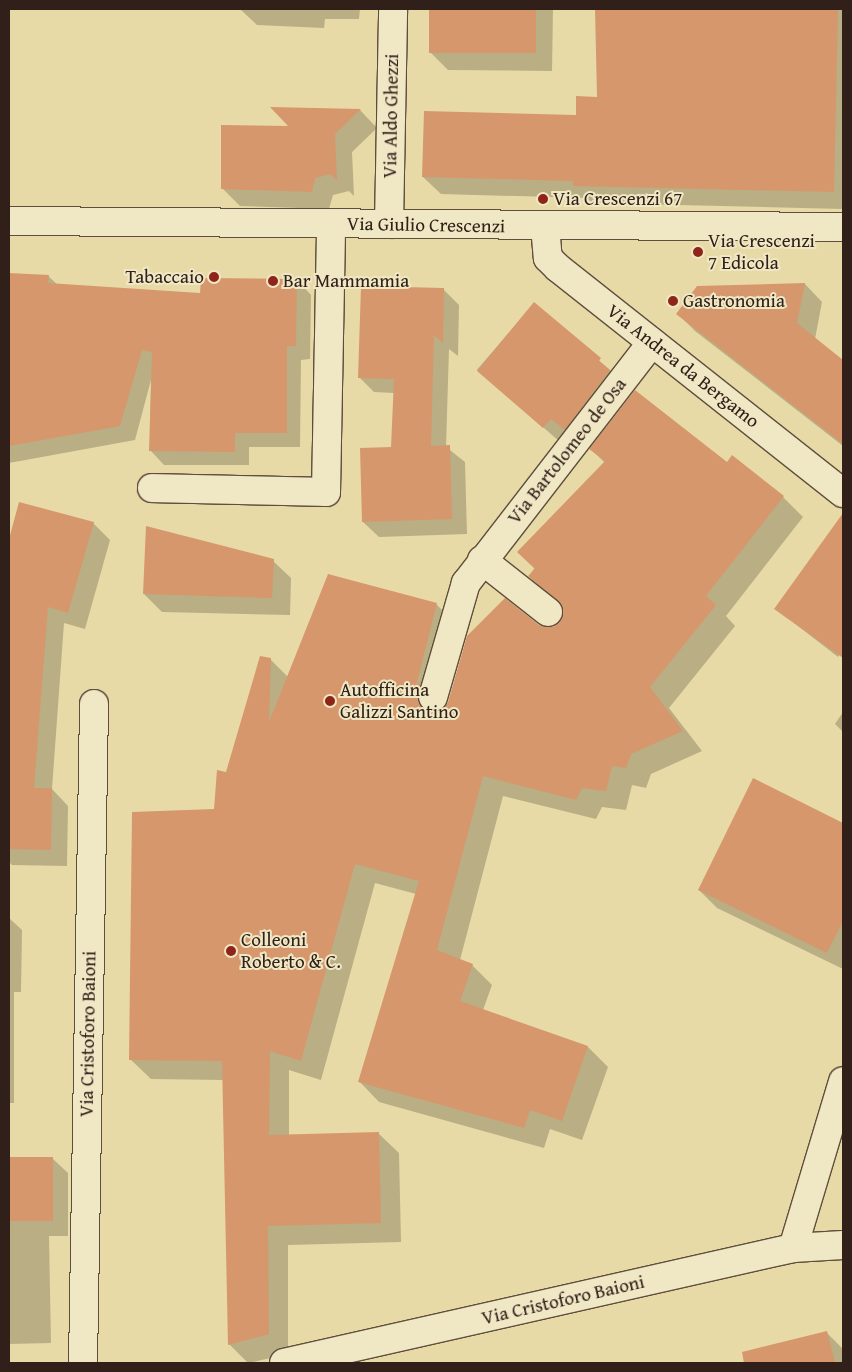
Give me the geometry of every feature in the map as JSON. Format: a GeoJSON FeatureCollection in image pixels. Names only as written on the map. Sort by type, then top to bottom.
{"type":"FeatureCollection","features":[{"type":"Feature","properties":{"kind":"street","name":"Via Aldo Ghezzi"},"geometry":{"type":"LineString","coordinates":[[389,224],[393,9]]}},
{"type":"Feature","properties":{"kind":"street","name":"Via Giulio Crescenzi"},"geometry":{"type":"LineString","coordinates":[[9,221],[843,227]]}},
{"type":"Feature","properties":{"kind":"street"},"geometry":{"type":"LineString","coordinates":[[152,488],[326,492],[331,224]]}},
{"type":"Feature","properties":{"kind":"street","name":"Via Andrea da Bergamo"},"geometry":{"type":"LineString","coordinates":[[545,226],[548,258],[558,268],[843,493]]}},
{"type":"Feature","properties":{"kind":"street","name":"Via Bartolomeo de Osa"},"geometry":{"type":"LineString","coordinates":[[433,697],[466,583],[652,342]]}},
{"type":"Feature","properties":{"kind":"street"},"geometry":{"type":"LineString","coordinates":[[482,560],[548,612]]}},
{"type":"Feature","properties":{"kind":"street","name":"Via Cristoforo Baioni"},"geometry":{"type":"LineString","coordinates":[[83,1363],[94,704]]}},
{"type":"Feature","properties":{"kind":"street"},"geometry":{"type":"LineString","coordinates":[[793,1248],[843,1081]]}},
{"type":"Feature","properties":{"kind":"street","name":"Via Cristoforo Baioni"},"geometry":{"type":"LineString","coordinates":[[284,1363],[793,1248],[843,1245]]}},
{"type":"Feature","properties":{"kind":"building"},"geometry":{"type":"Polygon","coordinates":[[[429,9],[536,9],[536,53],[429,53],[429,9]]]}},
{"type":"Feature","properties":{"kind":"building"},"geometry":{"type":"Polygon","coordinates":[[[595,9],[838,9],[834,192],[573,186],[573,181],[422,177],[424,111],[576,115],[576,96],[597,97],[595,9]]]}},
{"type":"Feature","properties":{"kind":"building"},"geometry":{"type":"Polygon","coordinates":[[[270,107],[361,109],[335,134],[337,181],[331,174],[315,178],[312,192],[221,189],[221,125],[288,126],[270,107]]]}},
{"type":"Feature","properties":{"kind":"building"},"geometry":{"type":"Polygon","coordinates":[[[9,273],[49,275],[48,283],[200,293],[201,278],[297,279],[296,346],[287,346],[287,433],[235,433],[235,452],[149,451],[152,352],[142,350],[120,426],[9,446],[9,273]]]}},
{"type":"Feature","properties":{"kind":"building"},"geometry":{"type":"Polygon","coordinates":[[[805,283],[797,323],[843,360],[843,444],[676,314],[697,286],[805,283]]]}},
{"type":"Feature","properties":{"kind":"building"},"geometry":{"type":"Polygon","coordinates":[[[361,286],[444,288],[443,343],[434,335],[431,446],[450,445],[452,519],[362,522],[360,448],[391,447],[394,379],[358,378],[361,286]]]}},
{"type":"Feature","properties":{"kind":"building"},"geometry":{"type":"Polygon","coordinates":[[[534,302],[601,358],[599,361],[610,370],[565,430],[551,419],[543,428],[477,371],[534,302]]]}},
{"type":"Feature","properties":{"kind":"building"},"geometry":{"type":"Polygon","coordinates":[[[635,390],[727,462],[732,455],[784,496],[706,596],[716,605],[650,687],[683,731],[631,754],[626,768],[612,766],[606,791],[582,788],[576,800],[483,776],[437,950],[473,964],[460,1001],[588,1046],[562,1121],[530,1110],[524,1128],[358,1082],[419,881],[355,864],[301,1061],[270,1051],[269,1135],[379,1132],[381,1223],[268,1226],[269,1334],[228,1345],[222,1061],[129,1060],[132,812],[214,809],[217,770],[226,772],[260,656],[271,658],[269,722],[328,574],[437,603],[416,686],[422,680],[418,700],[429,712],[443,709],[448,702],[467,636],[505,598],[539,625],[553,627],[560,622],[562,606],[528,576],[535,569],[517,552],[605,461],[589,449],[635,390]]]}},
{"type":"Feature","properties":{"kind":"building"},"geometry":{"type":"Polygon","coordinates":[[[19,502],[94,522],[68,613],[48,607],[34,788],[52,788],[51,850],[9,849],[9,539],[19,502]]]}},
{"type":"Feature","properties":{"kind":"building"},"geometry":{"type":"Polygon","coordinates":[[[843,513],[843,658],[774,609],[843,513]]]}},
{"type":"Feature","properties":{"kind":"building"},"geometry":{"type":"Polygon","coordinates":[[[146,526],[274,559],[272,598],[143,594],[146,526]]]}},
{"type":"Feature","properties":{"kind":"building"},"geometry":{"type":"Polygon","coordinates":[[[753,778],[843,823],[843,921],[827,953],[698,890],[753,778]]]}},
{"type":"Feature","properties":{"kind":"building"},"geometry":{"type":"Polygon","coordinates":[[[9,1157],[53,1157],[53,1221],[9,1221],[9,1157]]]}},
{"type":"Feature","properties":{"kind":"building"},"geometry":{"type":"Polygon","coordinates":[[[827,1331],[835,1363],[744,1363],[742,1352],[827,1331]]]}},
{"type":"Feature","properties":{"kind":"place","name":"Via Crescenzi 67"},"geometry":{"type":"Point","coordinates":[543,199]}},
{"type":"Feature","properties":{"kind":"place","name":"Via Crescenzi 7 Edicola"},"geometry":{"type":"Point","coordinates":[698,252]}},
{"type":"Feature","properties":{"kind":"place","name":"Tabaccaio"},"geometry":{"type":"Point","coordinates":[214,277]}},
{"type":"Feature","properties":{"kind":"place","name":"Bar Mammamia"},"geometry":{"type":"Point","coordinates":[273,281]}},
{"type":"Feature","properties":{"kind":"place","name":"Gastronomia"},"geometry":{"type":"Point","coordinates":[673,301]}},
{"type":"Feature","properties":{"kind":"place","name":"Autofficina Galizzi Santino"},"geometry":{"type":"Point","coordinates":[330,701]}},
{"type":"Feature","properties":{"kind":"place","name":"Colleoni Roberto & C."},"geometry":{"type":"Point","coordinates":[231,951]}}]}
